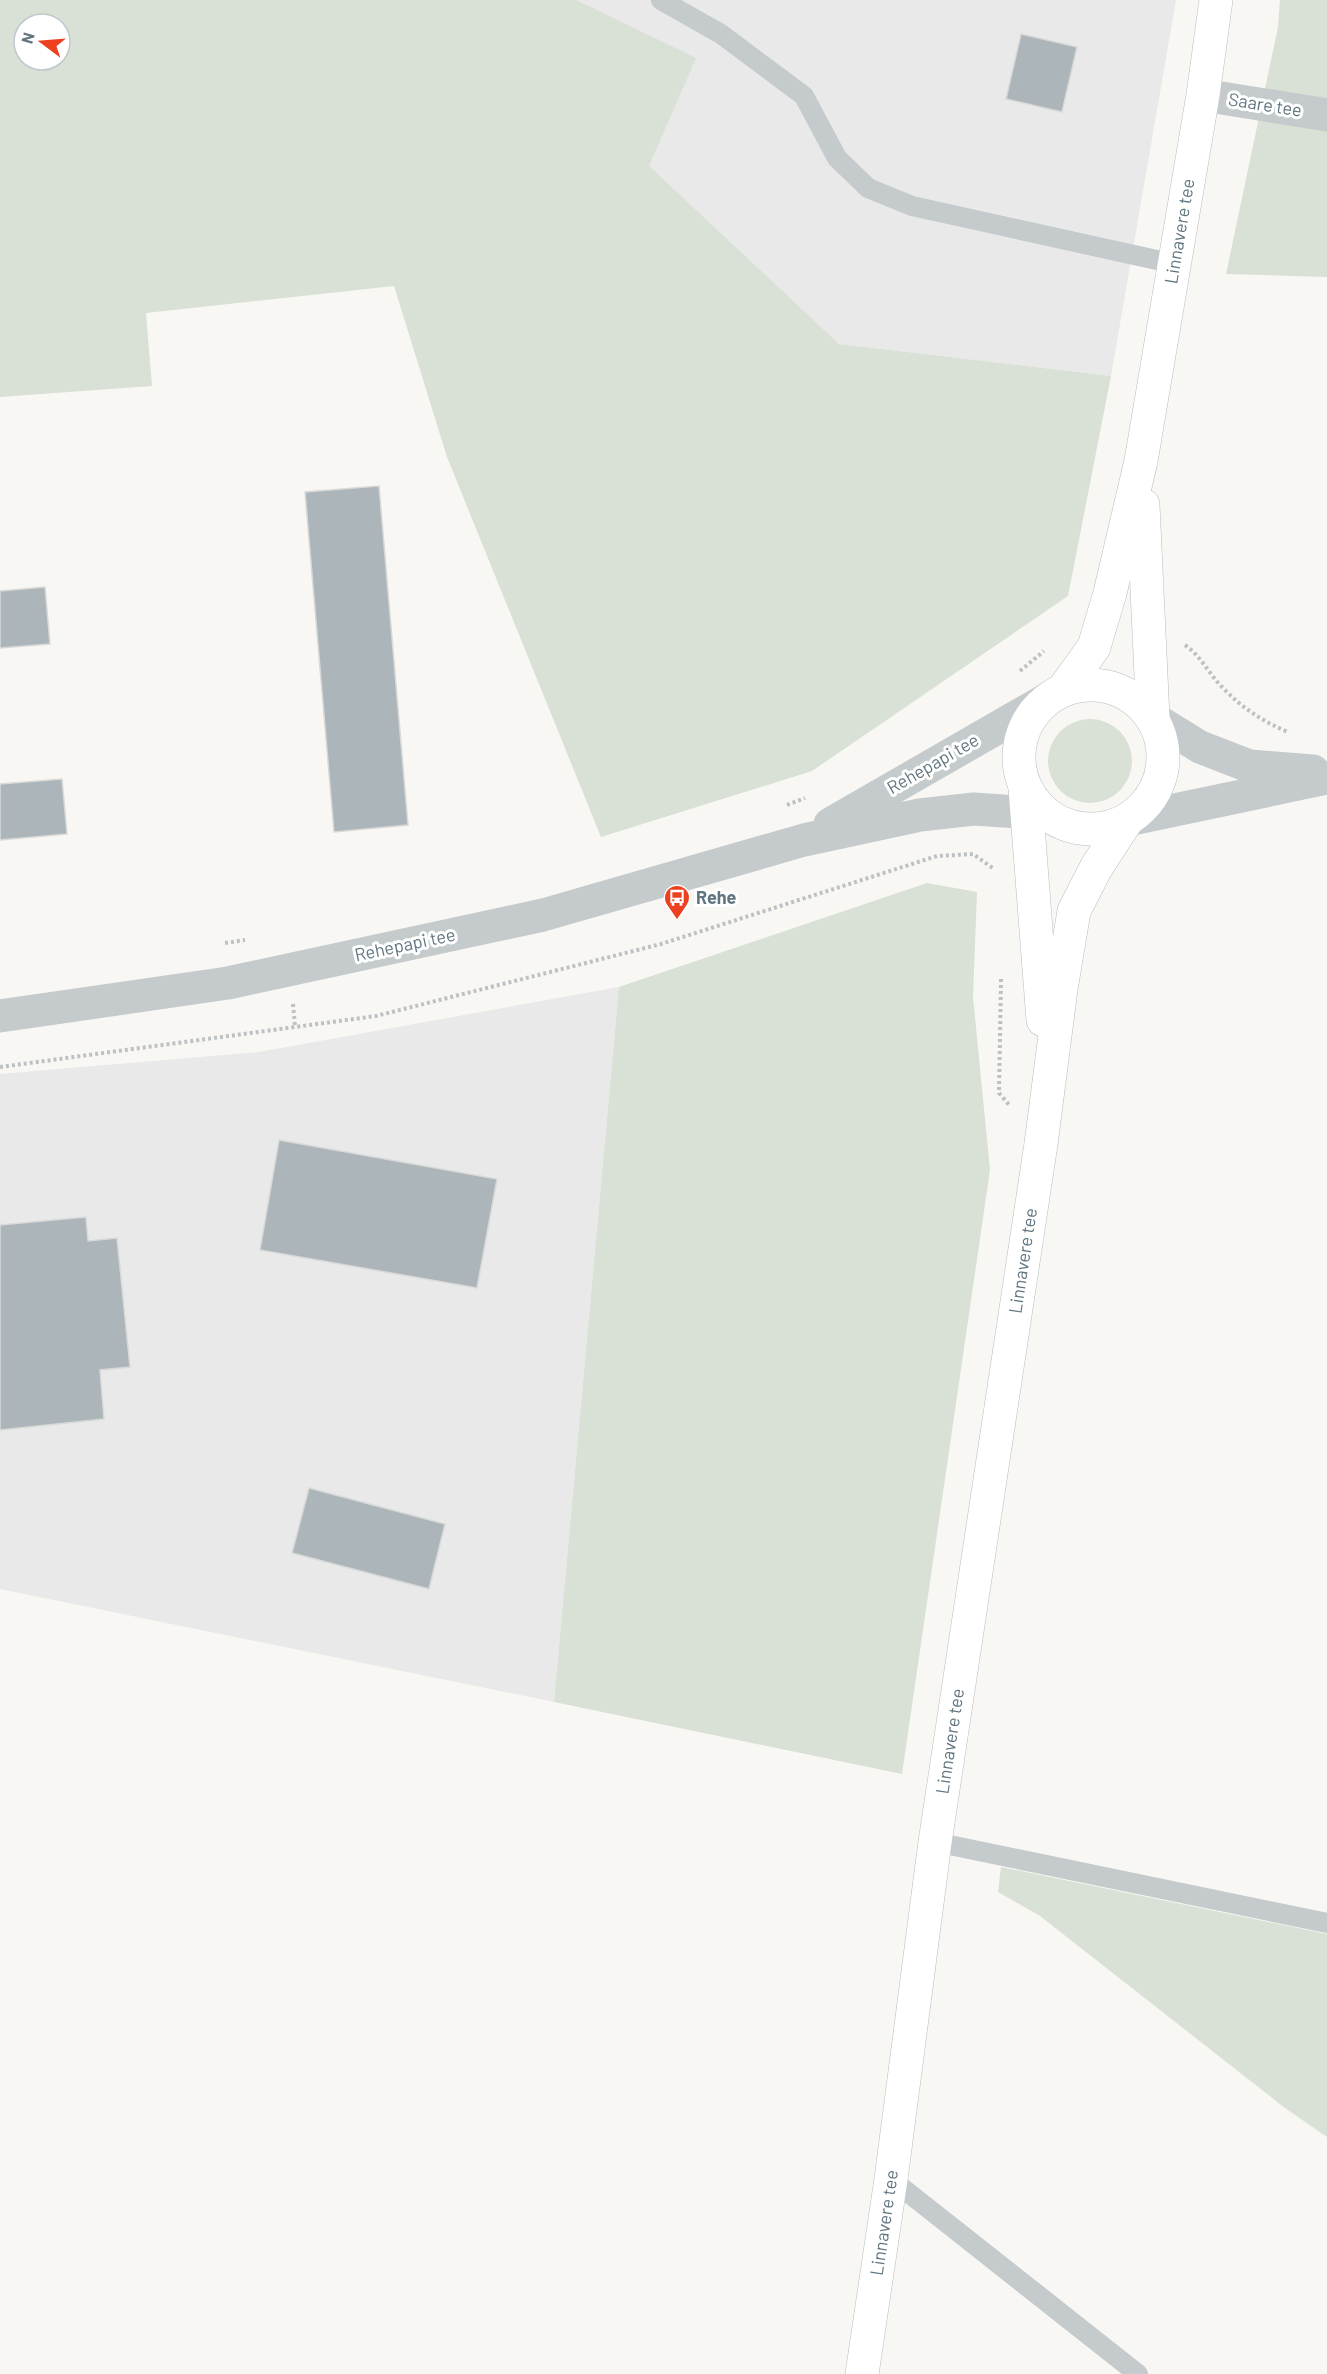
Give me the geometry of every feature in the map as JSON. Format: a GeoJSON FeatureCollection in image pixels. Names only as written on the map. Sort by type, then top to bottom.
{"type":"FeatureCollection","features":[{"type":"Feature","properties":{"kind":"street","name":"Linnavere tee"},"geometry":{"type":"LineString","coordinates":[[1063,690],[1094,647],[1110,593],[1141,461],[1203,95],[1216,0]]}},
{"type":"Feature","properties":{"kind":"street","name":"Saare tee"},"geometry":{"type":"LineString","coordinates":[[1203,95],[1327,115]]}},
{"type":"Feature","properties":{"kind":"street","name":"Linnavere tee"},"geometry":{"type":"LineString","coordinates":[[1141,461],[1153,718]]}},
{"type":"Feature","properties":{"kind":"street","name":"Linnavere tee"},"geometry":{"type":"LineString","coordinates":[[1033,805],[1065,825],[1086,829],[1107,828],[1127,820],[1145,806],[1158,786],[1164,764],[1162,740],[1153,718],[1140,703],[1123,691],[1103,685],[1083,685],[1063,690],[1043,702],[1028,721],[1020,742],[1019,766],[1033,805],[1046,1109]]}},
{"type":"Feature","properties":{"kind":"street","name":"Rehepapi tee"},"geometry":{"type":"LineString","coordinates":[[804,840],[1063,690]]}},
{"type":"Feature","properties":{"kind":"street"},"geometry":{"type":"LineString","coordinates":[[1153,718],[1200,747],[1249,766],[1327,772]]}},
{"type":"Feature","properties":{"kind":"street"},"geometry":{"type":"LineString","coordinates":[[1127,820],[1327,778]]}},
{"type":"Feature","properties":{"kind":"street","name":"Rehepapi tee"},"geometry":{"type":"LineString","coordinates":[[0,1016],[228,983],[520,920],[804,840],[920,815],[1033,805]]}},
{"type":"Feature","properties":{"kind":"street","name":"Linnavere tee"},"geometry":{"type":"LineString","coordinates":[[862,2374],[891,2179],[935,1842],[1074,911],[1096,867],[1127,820]]}},
{"type":"Feature","properties":{"kind":"lane"},"geometry":{"type":"LineString","coordinates":[[661,0],[721,34],[804,96],[837,158],[868,188],[912,206],[1174,264]]}},
{"type":"Feature","properties":{"kind":"lane"},"geometry":{"type":"LineString","coordinates":[[935,1842],[1327,1923]]}},
{"type":"Feature","properties":{"kind":"lane"},"geometry":{"type":"LineString","coordinates":[[891,2179],[1138,2374]]}},
{"type":"Feature","properties":{"kind":"path"},"geometry":{"type":"LineString","coordinates":[[1148,635],[1174,637],[1194,651],[1222,687],[1261,720],[1293,734]]}},
{"type":"Feature","properties":{"kind":"path"},"geometry":{"type":"LineString","coordinates":[[1012,677],[1046,650]]}},
{"type":"Feature","properties":{"kind":"path"},"geometry":{"type":"LineString","coordinates":[[780,807],[812,796]]}},
{"type":"Feature","properties":{"kind":"path"},"geometry":{"type":"LineString","coordinates":[[0,1067],[376,1016],[661,944],[937,856],[972,854],[998,872]]}},
{"type":"Feature","properties":{"kind":"path"},"geometry":{"type":"LineString","coordinates":[[225,943],[255,939]]}},
{"type":"Feature","properties":{"kind":"path"},"geometry":{"type":"LineString","coordinates":[[1001,978],[999,1093],[1041,1144]]}},
{"type":"Feature","properties":{"kind":"shaded area"},"geometry":{"type":"Polygon","coordinates":[[[0,0],[576,0],[696,58],[649,166],[839,344],[1111,376],[1068,596],[812,771],[601,837],[447,457],[394,286],[146,313],[152,386],[0,397],[0,0]]]}},
{"type":"Feature","properties":{"kind":"shaded area"},"geometry":{"type":"Polygon","coordinates":[[[416,0],[1176,0],[1111,376],[839,344],[649,167],[416,0]]]}},
{"type":"Feature","properties":{"kind":"shaded area"},"geometry":{"type":"Polygon","coordinates":[[[1280,0],[1327,0],[1327,277],[1226,274],[1278,27],[1280,0]]]}},
{"type":"Feature","properties":{"kind":"shaded area"},"geometry":{"type":"Polygon","coordinates":[[[1082,719],[1098,719],[1114,726],[1125,737],[1132,753],[1129,777],[1120,791],[1098,803],[1082,803],[1066,796],[1055,785],[1048,769],[1048,753],[1055,737],[1066,726],[1082,719]]]}},
{"type":"Feature","properties":{"kind":"shaded area"},"geometry":{"type":"Polygon","coordinates":[[[927,883],[977,892],[973,997],[990,1170],[902,1774],[554,1702],[619,987],[927,883]]]}},
{"type":"Feature","properties":{"kind":"shaded area"},"geometry":{"type":"Polygon","coordinates":[[[619,987],[554,1702],[0,1589],[0,1074],[259,1052],[619,987]]]}},
{"type":"Feature","properties":{"kind":"shaded area"},"geometry":{"type":"Polygon","coordinates":[[[1001,1867],[1327,1934],[1327,2137],[1285,2108],[1040,1916],[998,1892],[1001,1867]]]}},
{"type":"Feature","properties":{"kind":"building"},"geometry":{"type":"Polygon","coordinates":[[[1021,34],[1077,47],[1062,112],[1006,99],[1021,34]]]}},
{"type":"Feature","properties":{"kind":"building"},"geometry":{"type":"Polygon","coordinates":[[[379,486],[408,825],[334,832],[305,492],[379,486]]]}},
{"type":"Feature","properties":{"kind":"building"},"geometry":{"type":"Polygon","coordinates":[[[45,587],[50,644],[0,648],[0,591],[45,587]]]}},
{"type":"Feature","properties":{"kind":"building"},"geometry":{"type":"Polygon","coordinates":[[[62,779],[67,834],[0,840],[0,784],[62,779]]]}},
{"type":"Feature","properties":{"kind":"building"},"geometry":{"type":"Polygon","coordinates":[[[279,1140],[497,1179],[477,1288],[260,1250],[279,1140]]]}},
{"type":"Feature","properties":{"kind":"building"},"geometry":{"type":"Polygon","coordinates":[[[86,1217],[88,1241],[117,1238],[130,1367],[100,1370],[104,1419],[0,1430],[0,1225],[86,1217]]]}},
{"type":"Feature","properties":{"kind":"building"},"geometry":{"type":"Polygon","coordinates":[[[309,1488],[445,1524],[429,1589],[292,1553],[309,1488]]]}},
{"type":"Feature","properties":{"kind":"place","name":"Rehe"},"geometry":{"type":"Point","coordinates":[677,921]}}]}
